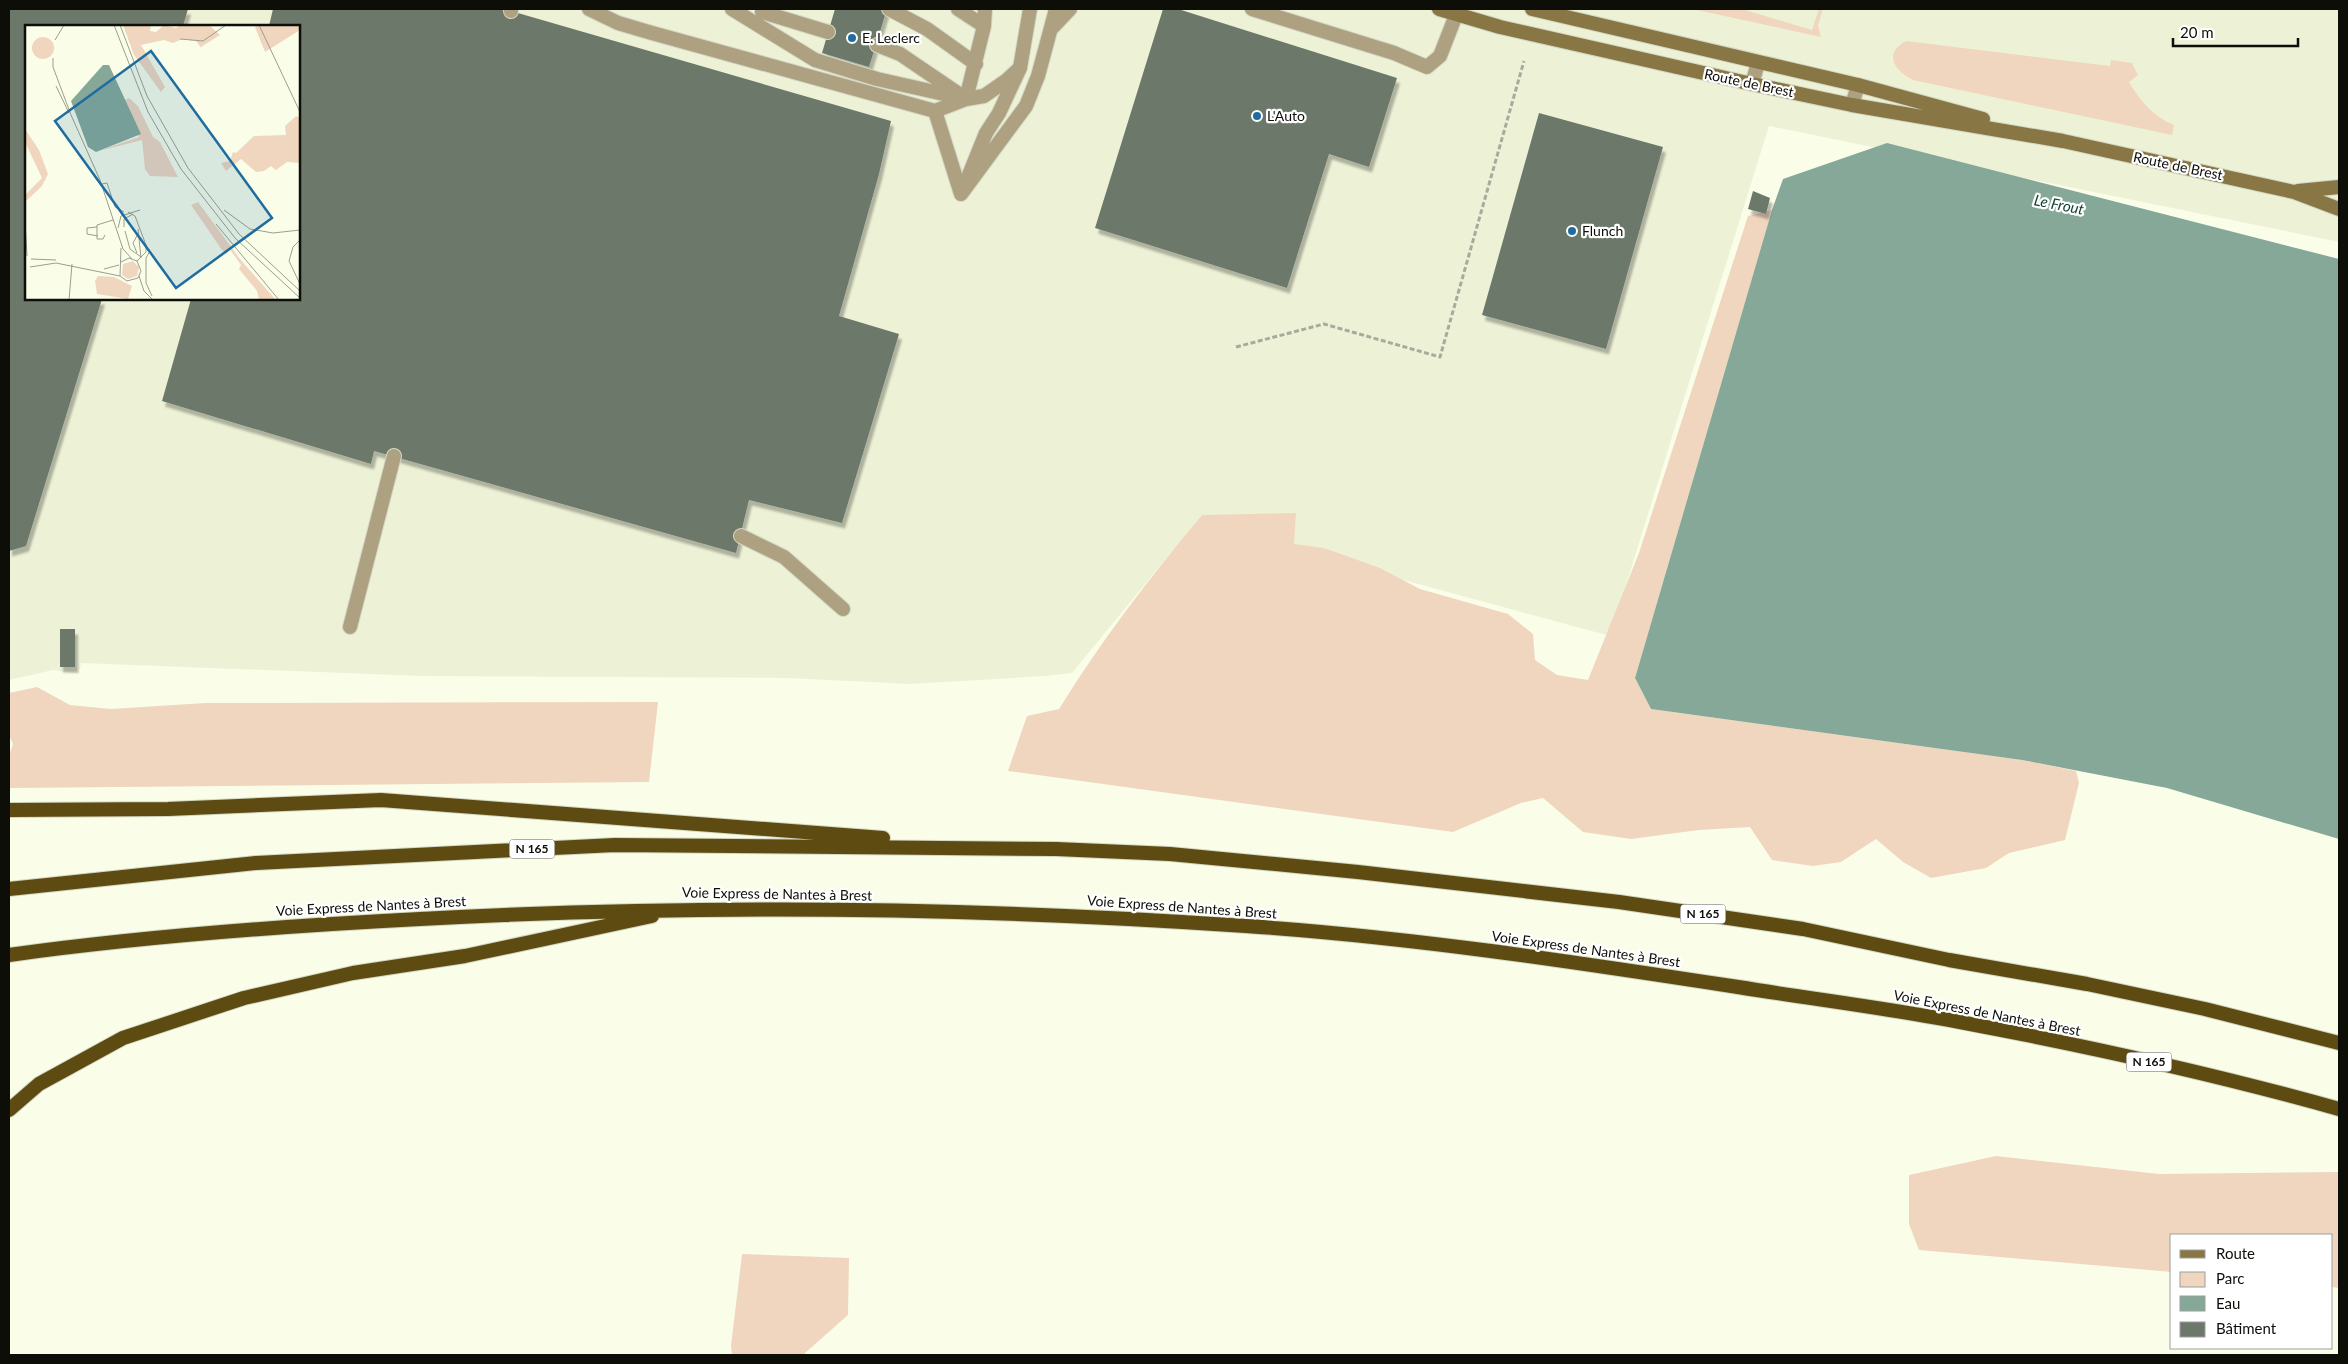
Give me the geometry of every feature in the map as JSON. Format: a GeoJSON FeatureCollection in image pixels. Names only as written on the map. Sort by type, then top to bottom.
{"type":"FeatureCollection","features":[{"type":"Feature","properties":{"kind":"highway"},"geometry":{"type":"LineString","coordinates":[[9,810],[168,809],[381,800],[858,837],[1056,849]]}},
{"type":"Feature","properties":{"kind":"highway","name":"N 165"},"geometry":{"type":"LineString","coordinates":[[9,889],[256,863],[615,844],[1056,849],[1170,854],[1358,872],[1619,902],[1804,929],[1949,960],[2087,984],[2205,1008],[2339,1043]]}},
{"type":"Feature","properties":{"kind":"highway"},"geometry":{"type":"LineString","coordinates":[[9,1110],[40,1084],[123,1038],[244,998],[353,973],[465,956],[685,909]]}},
{"type":"Feature","properties":{"kind":"highway","name":"Voie Express de Nantes à Brest"},"geometry":{"type":"LineString","coordinates":[[9,955],[74,946],[286,926],[546,912],[685,909],[1021,913],[1251,926],[1458,947],[1658,975],[1958,1022],[2254,1086],[2339,1109]]}},
{"type":"Feature","properties":{"kind":"main road","name":"Route de Brest"},"geometry":{"type":"LineString","coordinates":[[1439,9],[1532,35],[1752,84],[1852,105],[2063,141],[2294,192],[2339,208]]}},
{"type":"Feature","properties":{"kind":"main road","name":"Route de Brest"},"geometry":{"type":"LineString","coordinates":[[1532,9],[1858,85],[2063,141]]}},
{"type":"Feature","properties":{"kind":"main road","name":"Route de Brest"},"geometry":{"type":"LineString","coordinates":[[2294,192],[2339,187]]}},
{"type":"Feature","properties":{"kind":"street"},"geometry":{"type":"LineString","coordinates":[[589,9],[652,34],[935,111],[966,99],[984,96],[1020,68]]}},
{"type":"Feature","properties":{"kind":"street"},"geometry":{"type":"LineString","coordinates":[[732,9],[744,13],[815,60],[877,79],[966,99]]}},
{"type":"Feature","properties":{"kind":"street"},"geometry":{"type":"LineString","coordinates":[[889,9],[926,29],[976,64]]}},
{"type":"Feature","properties":{"kind":"street"},"geometry":{"type":"LineString","coordinates":[[958,9],[984,26]]}},
{"type":"Feature","properties":{"kind":"street"},"geometry":{"type":"LineString","coordinates":[[966,99],[976,64],[984,26],[985,9]]}},
{"type":"Feature","properties":{"kind":"street"},"geometry":{"type":"LineString","coordinates":[[961,194],[986,133],[1004,104],[1020,68],[1030,9]]}},
{"type":"Feature","properties":{"kind":"street"},"geometry":{"type":"LineString","coordinates":[[961,194],[1026,106],[1038,76],[1056,9]]}},
{"type":"Feature","properties":{"kind":"street"},"geometry":{"type":"LineString","coordinates":[[1050,30],[1070,9]]}},
{"type":"Feature","properties":{"kind":"street"},"geometry":{"type":"LineString","coordinates":[[1252,9],[1394,53],[1427,67],[1440,56],[1456,15]]}},
{"type":"Feature","properties":{"kind":"street"},"geometry":{"type":"LineString","coordinates":[[744,13],[765,10],[828,32]]}},
{"type":"Feature","properties":{"kind":"street"},"geometry":{"type":"LineString","coordinates":[[877,45],[914,62],[966,99]]}},
{"type":"Feature","properties":{"kind":"street"},"geometry":{"type":"LineString","coordinates":[[1752,84],[1758,63]]}},
{"type":"Feature","properties":{"kind":"street"},"geometry":{"type":"LineString","coordinates":[[1852,105],[1858,85]]}},
{"type":"Feature","properties":{"kind":"street"},"geometry":{"type":"LineString","coordinates":[[935,111],[961,194]]}},
{"type":"Feature","properties":{"kind":"street"},"geometry":{"type":"LineString","coordinates":[[350,627],[394,456]]}},
{"type":"Feature","properties":{"kind":"street"},"geometry":{"type":"LineString","coordinates":[[741,536],[784,557],[843,609]]}},
{"type":"Feature","properties":{"kind":"path"},"geometry":{"type":"LineString","coordinates":[[1236,347],[1324,324],[1440,357],[1532,35]]}},
{"type":"Feature","properties":{"kind":"shaded area"},"geometry":{"type":"Polygon","coordinates":[[[9,9],[2339,9],[2339,242],[1769,126],[1610,636],[1271,544],[1202,515],[1072,673],[910,684],[787,678],[421,676],[81,663],[79,674],[53,670],[9,680],[9,9]]]}},
{"type":"Feature","properties":{"kind":"green space"},"geometry":{"type":"Polygon","coordinates":[[[1692,9],[1742,9],[1812,30],[1819,9],[1823,9],[1818,25],[1821,37],[1692,9]]]}},
{"type":"Feature","properties":{"kind":"green space"},"geometry":{"type":"Polygon","coordinates":[[[1906,41],[2110,66],[2111,60],[2132,63],[2138,75],[2129,82],[2148,108],[2160,118],[2174,125],[2172,135],[1913,80],[1901,72],[1894,62],[1893,56],[1895,51],[1906,41]]]}},
{"type":"Feature","properties":{"kind":"green space"},"geometry":{"type":"Polygon","coordinates":[[[1772,210],[1635,678],[1651,709],[2022,760],[2076,771],[2079,783],[2065,840],[2009,853],[1986,868],[1931,878],[1903,862],[1876,839],[1841,862],[1813,866],[1772,860],[1750,827],[1699,830],[1631,839],[1583,832],[1543,798],[1521,803],[1453,832],[1008,771],[1027,716],[1059,709],[1127,610],[1202,515],[1296,513],[1294,544],[1324,548],[1380,568],[1420,589],[1508,614],[1533,634],[1535,660],[1557,675],[1588,680],[1639,553],[1748,216],[1772,210]]]}},
{"type":"Feature","properties":{"kind":"green space"},"geometry":{"type":"Polygon","coordinates":[[[37,687],[70,705],[111,709],[205,703],[658,702],[649,782],[9,788],[9,755],[13,744],[9,735],[9,693],[37,687]]]}},
{"type":"Feature","properties":{"kind":"green space"},"geometry":{"type":"Polygon","coordinates":[[[1996,1156],[2159,1174],[2339,1172],[2339,1288],[2333,1287],[2333,1234],[2170,1234],[2170,1272],[1919,1250],[1909,1224],[1909,1175],[1996,1156]]]}},
{"type":"Feature","properties":{"kind":"green space"},"geometry":{"type":"Polygon","coordinates":[[[742,1254],[849,1258],[848,1315],[805,1355],[732,1355],[731,1346],[742,1254]]]}},
{"type":"Feature","properties":{"kind":"water","name":"Le Frout"},"geometry":{"type":"Polygon","coordinates":[[[1887,143],[2339,259],[2339,839],[2167,788],[2022,760],[1651,709],[1635,678],[1772,210],[1783,179],[1887,143]]]}},
{"type":"Feature","properties":{"kind":"building"},"geometry":{"type":"Polygon","coordinates":[[[9,9],[188,9],[183,25],[25,25],[25,300],[102,300],[26,546],[9,551],[9,9]]]}},
{"type":"Feature","properties":{"kind":"building"},"geometry":{"type":"Polygon","coordinates":[[[273,9],[504,9],[891,121],[879,174],[839,316],[899,334],[842,523],[749,500],[736,553],[374,451],[371,464],[162,401],[191,300],[300,300],[300,25],[269,25],[273,9]]]}},
{"type":"Feature","properties":{"kind":"building","name":"E. Leclerc"},"geometry":{"type":"Polygon","coordinates":[[[835,9],[887,9],[869,67],[822,53],[835,9]]]}},
{"type":"Feature","properties":{"kind":"building","name":"L'Auto"},"geometry":{"type":"Polygon","coordinates":[[[1163,9],[1178,9],[1397,78],[1369,167],[1329,154],[1287,288],[1095,228],[1163,9]]]}},
{"type":"Feature","properties":{"kind":"building","name":"Flunch"},"geometry":{"type":"Polygon","coordinates":[[[1539,113],[1663,147],[1606,349],[1482,315],[1539,113]]]}},
{"type":"Feature","properties":{"kind":"building"},"geometry":{"type":"Polygon","coordinates":[[[1753,191],[1770,198],[1766,214],[1748,209],[1753,191]]]}},
{"type":"Feature","properties":{"kind":"building"},"geometry":{"type":"Polygon","coordinates":[[[60,629],[75,629],[75,667],[60,667],[60,629]]]}},
{"type":"Feature","properties":{"kind":"place","name":"E. Leclerc"},"geometry":{"type":"Point","coordinates":[852,38]}},
{"type":"Feature","properties":{"kind":"place","name":"L'Auto"},"geometry":{"type":"Point","coordinates":[1257,116]}},
{"type":"Feature","properties":{"kind":"place","name":"Flunch"},"geometry":{"type":"Point","coordinates":[1572,231]}}]}
